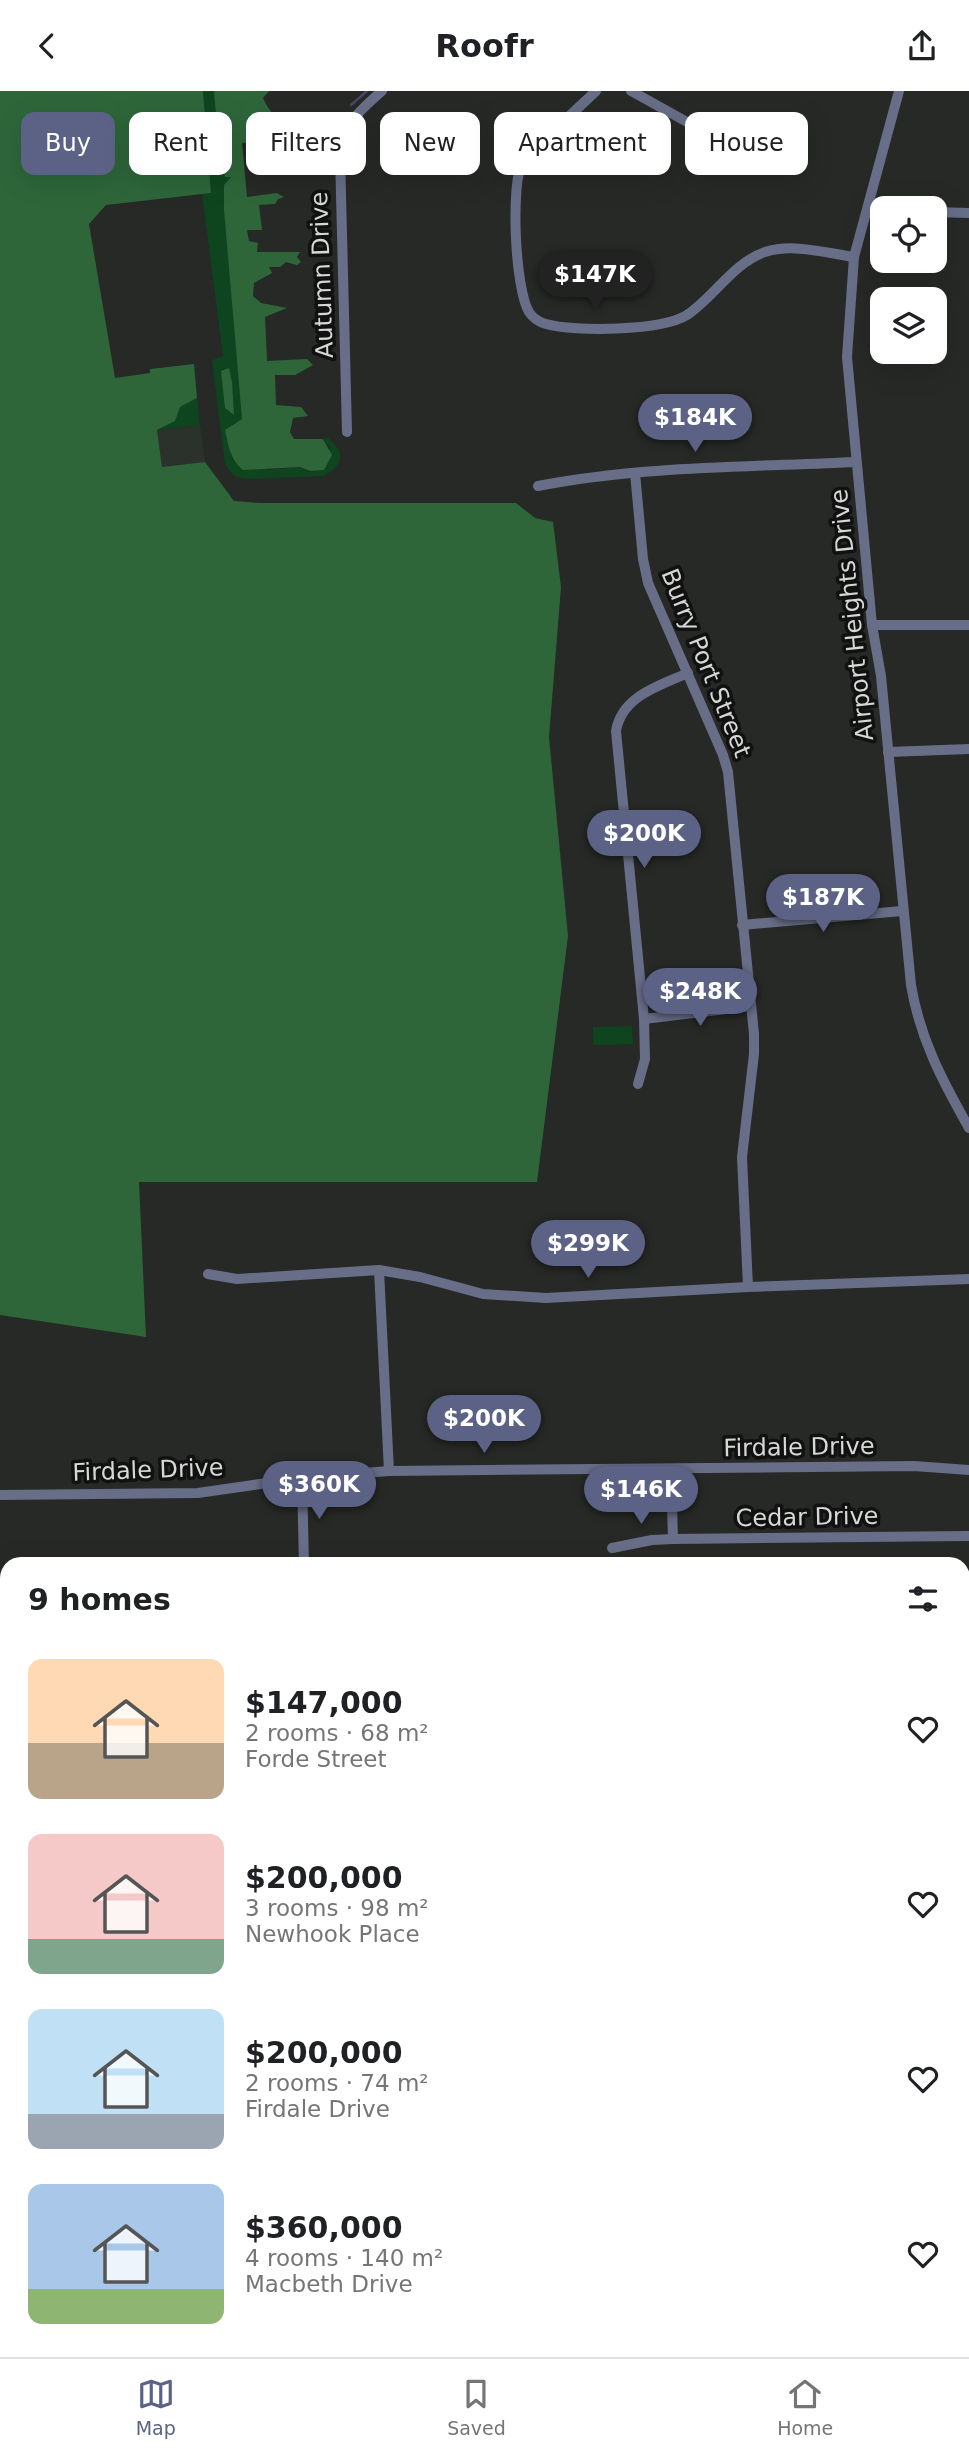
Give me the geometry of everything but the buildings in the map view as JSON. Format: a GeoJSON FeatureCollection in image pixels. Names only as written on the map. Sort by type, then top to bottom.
{"type":"FeatureCollection","features":[{"type":"Feature","properties":{"kind":"street","name":"Autumn Drive"},"geometry":{"type":"LineString","coordinates":[[347,432],[340,155],[342,139],[348,126],[382,91]]}},
{"type":"Feature","properties":{"kind":"street"},"geometry":{"type":"LineString","coordinates":[[596,91],[524,158],[516,182],[517,249],[523,290],[530,313],[536,319],[565,327],[655,326],[687,315],[754,257],[767,251],[796,249],[855,257]]}},
{"type":"Feature","properties":{"kind":"street"},"geometry":{"type":"LineString","coordinates":[[631,91],[685,121]]}},
{"type":"Feature","properties":{"kind":"street","name":"Airport Heights Drive"},"geometry":{"type":"LineString","coordinates":[[898,91],[855,257],[847,357],[872,625],[881,676],[911,985],[921,1029],[937,1072],[969,1128]]}},
{"type":"Feature","properties":{"kind":"street"},"geometry":{"type":"LineString","coordinates":[[947,212],[969,213]]}},
{"type":"Feature","properties":{"kind":"street"},"geometry":{"type":"LineString","coordinates":[[538,486],[635,473],[856,463]]}},
{"type":"Feature","properties":{"kind":"street","name":"Burry Port Street"},"geometry":{"type":"LineString","coordinates":[[635,473],[646,576],[726,761],[754,1054],[742,1157],[748,1287]]}},
{"type":"Feature","properties":{"kind":"street"},"geometry":{"type":"LineString","coordinates":[[872,625],[969,625]]}},
{"type":"Feature","properties":{"kind":"street"},"geometry":{"type":"LineString","coordinates":[[638,1084],[645,1059],[644,1019],[615,731],[621,714],[632,700],[688,673]]}},
{"type":"Feature","properties":{"kind":"street"},"geometry":{"type":"LineString","coordinates":[[888,752],[969,749]]}},
{"type":"Feature","properties":{"kind":"street"},"geometry":{"type":"LineString","coordinates":[[742,925],[902,911]]}},
{"type":"Feature","properties":{"kind":"street"},"geometry":{"type":"LineString","coordinates":[[644,1019],[751,1006]]}},
{"type":"Feature","properties":{"kind":"street"},"geometry":{"type":"LineString","coordinates":[[379,1270],[388,1471]]}},
{"type":"Feature","properties":{"kind":"street"},"geometry":{"type":"LineString","coordinates":[[208,1274],[237,1279],[379,1270],[420,1277],[483,1294],[525,1297],[969,1279]]}},
{"type":"Feature","properties":{"kind":"street","name":"Firdale Drive"},"geometry":{"type":"LineString","coordinates":[[0,1495],[198,1493],[302,1478],[388,1471],[914,1466],[969,1470]]}},
{"type":"Feature","properties":{"kind":"street"},"geometry":{"type":"LineString","coordinates":[[671,1470],[673,1539]]}},
{"type":"Feature","properties":{"kind":"street"},"geometry":{"type":"LineString","coordinates":[[302,1478],[304,1557]]}},
{"type":"Feature","properties":{"kind":"street","name":"Cedar Drive"},"geometry":{"type":"LineString","coordinates":[[612,1548],[673,1539],[969,1536]]}},
{"type":"Feature","properties":{"kind":"shaded area"},"geometry":{"type":"Polygon","coordinates":[[[200,425],[205,462],[162,467],[157,430],[200,425]]]}},
{"type":"Feature","properties":{"kind":"green space"},"geometry":{"type":"Polygon","coordinates":[[[0,91],[203,91],[205,112],[129,112],[129,175],[210,175],[211,193],[106,205],[89,224],[115,378],[150,373],[150,369],[194,364],[197,398],[180,407],[175,421],[157,430],[162,467],[205,462],[234,501],[516,503],[535,518],[553,522],[561,587],[549,737],[568,936],[537,1182],[139,1182],[146,1337],[0,1315],[0,91]]]}},
{"type":"Feature","properties":{"kind":"green space"},"geometry":{"type":"Polygon","coordinates":[[[203,91],[215,91],[219,112],[205,112],[203,91]]]}},
{"type":"Feature","properties":{"kind":"green space"},"geometry":{"type":"Polygon","coordinates":[[[214,91],[269,91],[263,98],[271,112],[246,112],[246,143],[242,143],[247,197],[277,193],[284,197],[278,199],[275,204],[259,205],[262,230],[247,230],[249,241],[258,243],[257,252],[300,252],[297,257],[301,262],[297,265],[286,262],[280,267],[269,267],[272,273],[254,283],[253,296],[261,303],[287,308],[265,317],[267,361],[307,359],[313,365],[295,375],[275,375],[276,405],[301,407],[308,416],[293,418],[290,432],[294,439],[323,439],[332,455],[324,470],[310,471],[300,467],[243,470],[229,447],[225,430],[242,419],[224,210],[224,185],[231,177],[224,175],[232,175],[232,112],[216,112],[214,91]]]}},
{"type":"Feature","properties":{"kind":"green space"},"geometry":{"type":"Polygon","coordinates":[[[210,175],[232,175],[224,185],[224,210],[242,419],[232,424],[267,470],[300,467],[308,472],[324,470],[330,448],[323,439],[328,438],[338,449],[340,458],[336,467],[324,476],[248,479],[234,476],[225,464],[212,360],[223,356],[202,194],[211,193],[210,175]]]}},
{"type":"Feature","properties":{"kind":"green space"},"geometry":{"type":"Polygon","coordinates":[[[229,368],[234,415],[225,408],[221,371],[229,368]]]}},
{"type":"Feature","properties":{"kind":"green space"},"geometry":{"type":"Polygon","coordinates":[[[197,398],[200,425],[157,430],[175,421],[180,407],[197,398]]]}},
{"type":"Feature","properties":{"kind":"green space"},"geometry":{"type":"Polygon","coordinates":[[[632,1026],[633,1044],[593,1045],[593,1027],[632,1026]]]}},
{"type":"Feature","properties":{"kind":"waterway"},"geometry":{"type":"LineString","coordinates":[[351,105],[367,91]]}}]}
